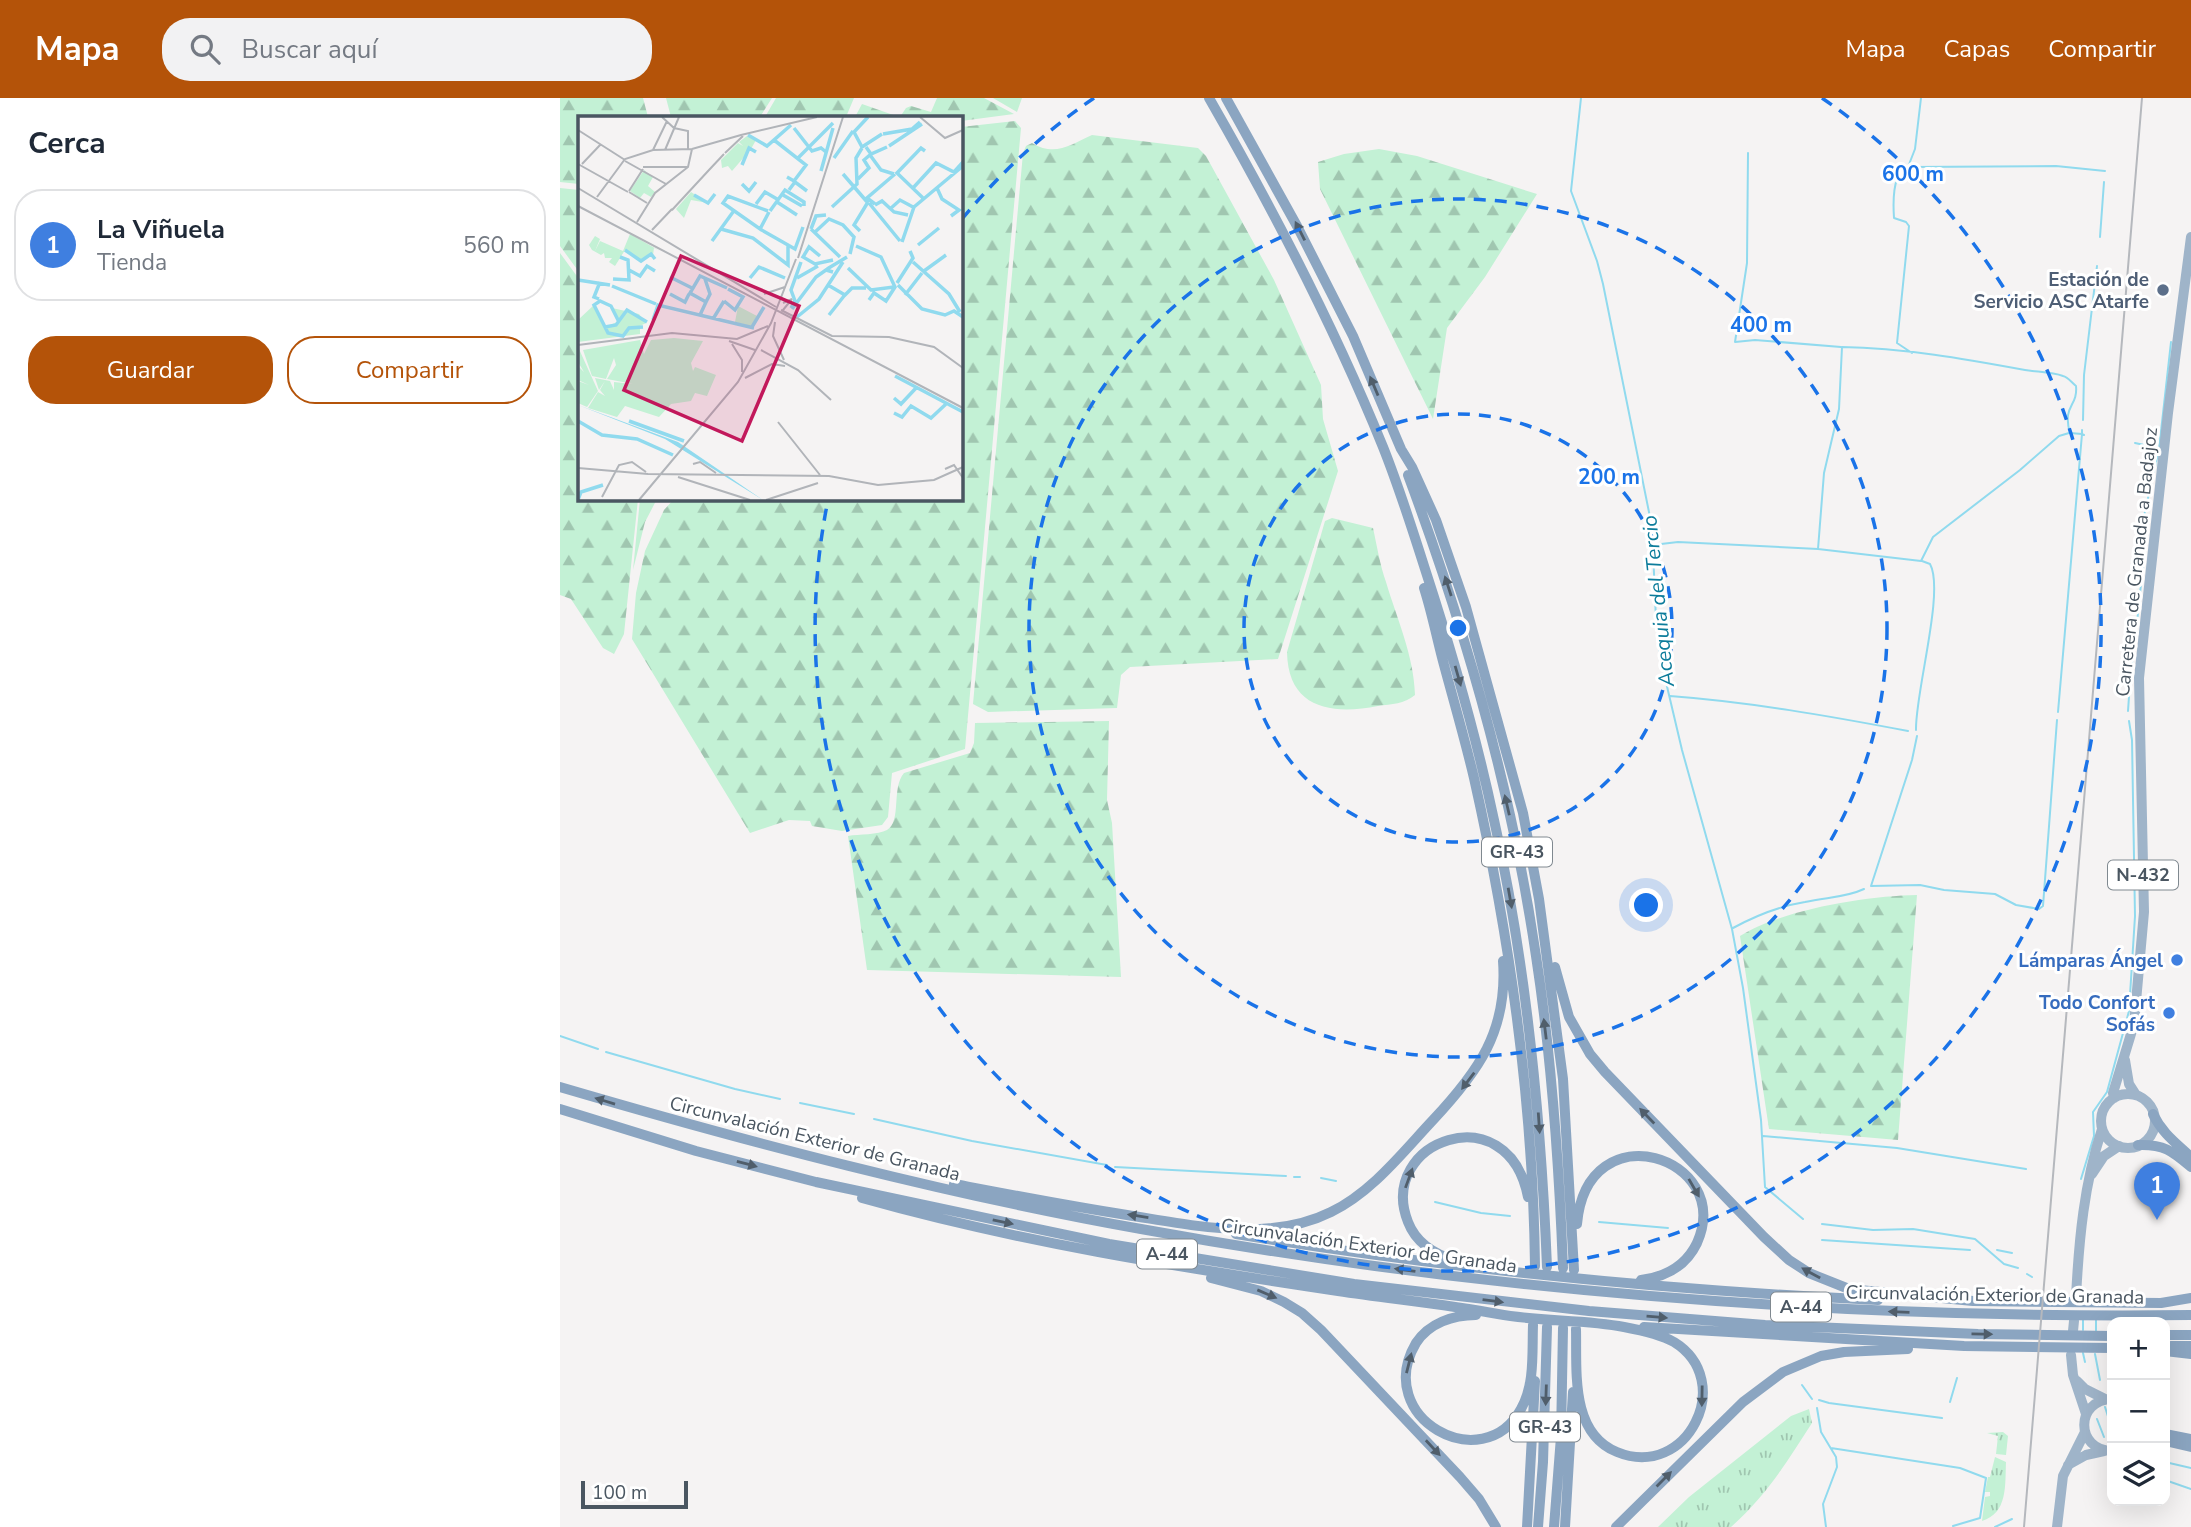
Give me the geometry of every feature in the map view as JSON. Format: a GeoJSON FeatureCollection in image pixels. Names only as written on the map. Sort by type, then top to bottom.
{"type":"FeatureCollection","features":[{"type":"Feature","properties":{"kind":"highway"},"geometry":{"type":"LineString","coordinates":[[1207,98],[1314,300],[1377,445],[1426,593],[1473,775],[1499,899],[1517,1010],[1534,1222]]}},
{"type":"Feature","properties":{"kind":"highway","name":"GR-43"},"geometry":{"type":"LineString","coordinates":[[1207,98],[1289,241],[1345,359],[1404,502],[1444,627],[1469,714],[1494,819],[1520,961],[1538,1103],[1541,1267],[1534,1222]]}},
{"type":"Feature","properties":{"kind":"highway"},"geometry":{"type":"LineString","coordinates":[[1226,98],[1297,226],[1347,325],[1401,449],[1436,520],[1466,607],[1523,813],[1539,899],[1562,996],[1578,1036],[1590,1054],[1764,1237],[1789,1260],[1809,1273],[1849,1289],[2017,1308],[2114,1303],[2191,1304]]}},
{"type":"Feature","properties":{"kind":"highway","name":"Carretera de Granada a Badajoz"},"geometry":{"type":"LineString","coordinates":[[2114,1098],[2113,1093],[2134,1024],[2144,912],[2139,678],[2168,412],[2191,237]]}},
{"type":"Feature","properties":{"kind":"highway","name":"GR-43"},"geometry":{"type":"LineString","coordinates":[[1401,449],[1468,653],[1510,814],[1536,956],[1569,1269],[1573,1244]]}},
{"type":"Feature","properties":{"kind":"highway"},"geometry":{"type":"LineString","coordinates":[[903,1178],[920,1178],[1186,1224],[1249,1229],[1297,1224],[1331,1212],[1350,1202],[1383,1174],[1461,1090],[1485,1056],[1499,1018],[1504,974],[1499,899]]}},
{"type":"Feature","properties":{"kind":"highway"},"geometry":{"type":"LineString","coordinates":[[1539,899],[1563,1079],[1573,1244]]}},
{"type":"Feature","properties":{"kind":"highway","name":"Carretera de Granada a Badajoz"},"geometry":{"type":"LineString","coordinates":[[2125,1057],[2129,1084],[2136,1095]]}},
{"type":"Feature","properties":{"kind":"highway","name":"Circunvalación Exterior de Granada"},"geometry":{"type":"LineString","coordinates":[[560,1087],[651,1115],[992,1199],[1165,1233],[1366,1265],[1588,1285],[1759,1305],[1892,1312],[2017,1308],[2114,1315],[2191,1315]]}},
{"type":"Feature","properties":{"kind":"highway"},"geometry":{"type":"LineString","coordinates":[[2114,1098],[2136,1095]]}},
{"type":"Feature","properties":{"kind":"highway","name":"N-432"},"geometry":{"type":"LineString","coordinates":[[2136,1095],[2149,1104],[2154,1114]]}},
{"type":"Feature","properties":{"kind":"highway","name":"N-432"},"geometry":{"type":"LineString","coordinates":[[2076,1297],[2083,1202],[2102,1129],[2103,1111],[2114,1098]]}},
{"type":"Feature","properties":{"kind":"highway","name":"Circunvalación Exterior de Granada"},"geometry":{"type":"LineString","coordinates":[[560,1109],[696,1151],[816,1182],[1177,1256],[1354,1284],[1589,1311],[1765,1325],[2107,1336]]}},
{"type":"Feature","properties":{"kind":"highway"},"geometry":{"type":"LineString","coordinates":[[2138,1145],[2150,1136],[2154,1114]]}},
{"type":"Feature","properties":{"kind":"highway"},"geometry":{"type":"LineString","coordinates":[[2154,1114],[2168,1137],[2191,1157]]}},
{"type":"Feature","properties":{"kind":"highway"},"geometry":{"type":"LineString","coordinates":[[2102,1129],[2106,1136],[2119,1146],[2161,1146],[2191,1167]]}},
{"type":"Feature","properties":{"kind":"highway"},"geometry":{"type":"LineString","coordinates":[[1521,1279],[1439,1255],[1428,1248],[1411,1229],[1404,1203],[1404,1191],[1413,1165],[1440,1142],[1465,1137],[1478,1138],[1501,1148],[1519,1168],[1534,1222]]}},
{"type":"Feature","properties":{"kind":"highway","name":"N-432"},"geometry":{"type":"LineString","coordinates":[[2090,1177],[2104,1156],[2119,1146]]}},
{"type":"Feature","properties":{"kind":"highway"},"geometry":{"type":"LineString","coordinates":[[1573,1244],[1581,1199],[1590,1182],[1604,1168],[1626,1157],[1650,1156],[1672,1163],[1683,1172],[1699,1196],[1702,1222],[1694,1249],[1677,1267],[1654,1278],[1588,1285]]}},
{"type":"Feature","properties":{"kind":"highway"},"geometry":{"type":"LineString","coordinates":[[816,1182],[832,1190],[921,1215],[1155,1263],[1496,1314],[1623,1327],[1661,1336],[1674,1342],[1692,1360],[1703,1388],[1700,1413],[1694,1426],[1678,1445],[1667,1452],[1642,1457],[1629,1456],[1602,1444],[1592,1433],[1580,1407],[1576,1329]]}},
{"type":"Feature","properties":{"kind":"highway"},"geometry":{"type":"LineString","coordinates":[[1186,1224],[1307,1246],[1486,1270]]}},
{"type":"Feature","properties":{"kind":"highway"},"geometry":{"type":"LineString","coordinates":[[1155,1263],[1171,1270],[1261,1291],[1301,1313],[1321,1330],[1460,1477],[1479,1499],[1496,1527]]}},
{"type":"Feature","properties":{"kind":"highway"},"geometry":{"type":"LineString","coordinates":[[1610,1282],[1759,1294],[1961,1303],[1973,1301]]}},
{"type":"Feature","properties":{"kind":"highway"},"geometry":{"type":"LineString","coordinates":[[2161,1303],[2191,1298]]}},
{"type":"Feature","properties":{"kind":"highway"},"geometry":{"type":"LineString","coordinates":[[1496,1314],[1451,1318],[1427,1330],[1419,1340],[1406,1367],[1405,1382],[1415,1410],[1425,1423],[1438,1432],[1466,1439],[1486,1436],[1503,1428],[1520,1411],[1530,1384],[1533,1325]]}},
{"type":"Feature","properties":{"kind":"highway","name":"GR-43"},"geometry":{"type":"LineString","coordinates":[[1538,1527],[1544,1450],[1547,1327]]}},
{"type":"Feature","properties":{"kind":"highway"},"geometry":{"type":"LineString","coordinates":[[1623,1327],[1964,1346],[2107,1348]]}},
{"type":"Feature","properties":{"kind":"highway","name":"GR-43"},"geometry":{"type":"LineString","coordinates":[[1554,1527],[1561,1437],[1563,1328]]}},
{"type":"Feature","properties":{"kind":"highway"},"geometry":{"type":"LineString","coordinates":[[2170,1335],[2191,1335]]}},
{"type":"Feature","properties":{"kind":"highway"},"geometry":{"type":"LineString","coordinates":[[1616,1527],[1742,1402],[1783,1372],[1821,1356],[1844,1352],[1964,1346]]}},
{"type":"Feature","properties":{"kind":"highway"},"geometry":{"type":"LineString","coordinates":[[2170,1348],[2191,1346]]}},
{"type":"Feature","properties":{"kind":"highway"},"geometry":{"type":"LineString","coordinates":[[1527,1527],[1536,1362],[1532,1347]]}},
{"type":"Feature","properties":{"kind":"highway"},"geometry":{"type":"LineString","coordinates":[[2170,1350],[2191,1354]]}},
{"type":"Feature","properties":{"kind":"highway"},"geometry":{"type":"LineString","coordinates":[[2057,1527],[2061,1485],[2085,1432],[2086,1414],[2073,1376],[2071,1356]]}},
{"type":"Feature","properties":{"kind":"highway"},"geometry":{"type":"LineString","coordinates":[[1565,1527],[1577,1362]]}},
{"type":"Feature","properties":{"kind":"highway"},"geometry":{"type":"LineString","coordinates":[[2073,1376],[2085,1390],[2107,1398]]}},
{"type":"Feature","properties":{"kind":"highway"},"geometry":{"type":"LineString","coordinates":[[2086,1414],[2096,1402],[2107,1399]]}},
{"type":"Feature","properties":{"kind":"highway"},"geometry":{"type":"LineString","coordinates":[[2085,1432],[2091,1443],[2107,1451]]}},
{"type":"Feature","properties":{"kind":"highway"},"geometry":{"type":"LineString","coordinates":[[2170,1435],[2191,1439]]}},
{"type":"Feature","properties":{"kind":"highway"},"geometry":{"type":"LineString","coordinates":[[2170,1442],[2191,1447]]}},
{"type":"Feature","properties":{"kind":"highway"},"geometry":{"type":"LineString","coordinates":[[2068,1466],[2087,1455],[2107,1451]]}},
{"type":"Feature","properties":{"kind":"green space"},"geometry":{"type":"Polygon","coordinates":[[[560,98],[643,98],[648,116],[578,116],[578,184],[560,182],[560,98]]]}},
{"type":"Feature","properties":{"kind":"green space"},"geometry":{"type":"Polygon","coordinates":[[[666,98],[772,98],[761,116],[671,116],[666,98]]]}},
{"type":"Feature","properties":{"kind":"green space"},"geometry":{"type":"Polygon","coordinates":[[[776,98],[854,98],[846,116],[766,116],[776,98]]]}},
{"type":"Feature","properties":{"kind":"green space"},"geometry":{"type":"Polygon","coordinates":[[[937,98],[984,98],[1014,114],[962,121],[962,116],[901,116],[911,106],[931,112],[937,98]]]}},
{"type":"Feature","properties":{"kind":"green space"},"geometry":{"type":"Polygon","coordinates":[[[993,98],[1022,98],[1017,112],[993,98]]]}},
{"type":"Feature","properties":{"kind":"green space"},"geometry":{"type":"Polygon","coordinates":[[[862,104],[896,116],[856,116],[862,104]]]}},
{"type":"Feature","properties":{"kind":"green space"},"geometry":{"type":"Polygon","coordinates":[[[1015,121],[1021,128],[965,749],[892,773],[888,817],[882,825],[842,831],[812,826],[810,821],[789,820],[750,833],[632,639],[636,593],[645,551],[664,510],[673,500],[962,500],[962,127],[1015,121]]]}},
{"type":"Feature","properties":{"kind":"green space"},"geometry":{"type":"Polygon","coordinates":[[[1092,135],[1198,148],[1206,156],[1274,280],[1321,385],[1323,419],[1338,471],[1278,659],[1130,667],[1121,675],[1117,708],[988,712],[973,704],[1023,153],[1026,146],[1032,143],[1055,149],[1069,146],[1092,135]]]}},
{"type":"Feature","properties":{"kind":"green space"},"geometry":{"type":"Polygon","coordinates":[[[1379,149],[1417,156],[1537,194],[1485,277],[1447,328],[1433,419],[1320,189],[1318,162],[1344,154],[1379,149]]]}},
{"type":"Feature","properties":{"kind":"green space"},"geometry":{"type":"Polygon","coordinates":[[[560,188],[578,190],[578,271],[560,246],[560,188]]]}},
{"type":"Feature","properties":{"kind":"green space"},"geometry":{"type":"Polygon","coordinates":[[[560,253],[578,278],[578,500],[638,500],[624,634],[614,654],[603,648],[571,599],[560,595],[560,253]]]}},
{"type":"Feature","properties":{"kind":"green space"},"geometry":{"type":"Polygon","coordinates":[[[640,500],[656,500],[645,522],[633,570],[640,500]]]}},
{"type":"Feature","properties":{"kind":"green space"},"geometry":{"type":"Polygon","coordinates":[[[1332,518],[1373,528],[1382,569],[1412,666],[1415,695],[1407,700],[1361,709],[1329,708],[1304,697],[1295,686],[1289,671],[1287,652],[1325,521],[1332,518]]]}},
{"type":"Feature","properties":{"kind":"green space"},"geometry":{"type":"Polygon","coordinates":[[[1109,721],[1107,800],[1112,823],[1121,977],[867,970],[848,836],[879,833],[892,826],[898,787],[904,773],[970,753],[974,743],[975,723],[1109,721]]]}},
{"type":"Feature","properties":{"kind":"green space"},"geometry":{"type":"Polygon","coordinates":[[[1917,895],[1898,1140],[1769,1129],[1740,936],[1779,918],[1802,911],[1850,901],[1917,895]]]}},
{"type":"Feature","properties":{"kind":"green space"},"geometry":{"type":"Polygon","coordinates":[[[1809,1409],[1812,1423],[1794,1451],[1765,1491],[1731,1527],[1658,1527],[1689,1497],[1791,1416],[1809,1409]]]}},
{"type":"Feature","properties":{"kind":"green space"},"geometry":{"type":"Polygon","coordinates":[[[2003,1432],[2008,1436],[2006,1455],[1996,1454],[1998,1436],[1987,1433],[2003,1432]]]}},
{"type":"Feature","properties":{"kind":"green space"},"geometry":{"type":"Polygon","coordinates":[[[1995,1457],[2006,1462],[2005,1489],[1997,1512],[1982,1521],[1985,1497],[1990,1496],[1990,1492],[1985,1492],[1988,1477],[1995,1457]]]}},
{"type":"Feature","properties":{"kind":"waterway","name":"Acequia del Tercio"},"geometry":{"type":"LineString","coordinates":[[1581,98],[1571,191],[1603,284],[1652,527],[1656,620],[1661,661],[1682,750],[1732,929],[1761,1120],[1765,1187],[1803,1219]]}},
{"type":"Feature","properties":{"kind":"waterway"},"geometry":{"type":"LineString","coordinates":[[1912,353],[1897,343],[1909,226],[1906,222],[1894,218],[1894,197],[1896,181],[1908,167],[1915,149],[1921,98]]}},
{"type":"Feature","properties":{"kind":"waterway"},"geometry":{"type":"LineString","coordinates":[[1748,153],[1747,263],[1735,342],[1755,340],[1841,347]]}},
{"type":"Feature","properties":{"kind":"waterway"},"geometry":{"type":"LineString","coordinates":[[1909,167],[2056,166],[2105,171]]}},
{"type":"Feature","properties":{"kind":"waterway"},"geometry":{"type":"LineString","coordinates":[[2100,237],[2104,182]]}},
{"type":"Feature","properties":{"kind":"waterway"},"geometry":{"type":"LineString","coordinates":[[2083,420],[2084,375],[2097,266]]}},
{"type":"Feature","properties":{"kind":"waterway"},"geometry":{"type":"LineString","coordinates":[[2142,525],[2159,449],[2171,342]]}},
{"type":"Feature","properties":{"kind":"waterway"},"geometry":{"type":"LineString","coordinates":[[1661,544],[1678,542],[1818,549],[1824,473],[1839,409],[1842,347],[1934,355],[2065,377],[2076,386],[2068,417],[2070,433],[2082,434],[2058,712]]}},
{"type":"Feature","properties":{"kind":"waterway"},"geometry":{"type":"LineString","coordinates":[[2082,430],[2084,435]]}},
{"type":"Feature","properties":{"kind":"waterway"},"geometry":{"type":"LineString","coordinates":[[1818,549],[1921,561],[1933,537],[2020,470],[2059,436],[2069,433]]}},
{"type":"Feature","properties":{"kind":"waterway"},"geometry":{"type":"LineString","coordinates":[[2135,443],[2158,448]]}},
{"type":"Feature","properties":{"kind":"waterway"},"geometry":{"type":"LineString","coordinates":[[2137,622],[2145,546]]}},
{"type":"Feature","properties":{"kind":"waterway"},"geometry":{"type":"LineString","coordinates":[[1916,730],[1934,596],[1934,577],[1930,564],[1922,561]]}},
{"type":"Feature","properties":{"kind":"waterway"},"geometry":{"type":"LineString","coordinates":[[2131,672],[2135,638]]}},
{"type":"Feature","properties":{"kind":"waterway"},"geometry":{"type":"LineString","coordinates":[[2128,711],[2130,682]]}},
{"type":"Feature","properties":{"kind":"waterway"},"geometry":{"type":"LineString","coordinates":[[1670,696],[1789,710],[1908,731]]}},
{"type":"Feature","properties":{"kind":"waterway"},"geometry":{"type":"LineString","coordinates":[[1917,736],[1912,760],[1871,886],[1920,885],[1944,890],[1995,894],[2016,905],[2039,909],[2043,906],[2057,720]]}},
{"type":"Feature","properties":{"kind":"waterway"},"geometry":{"type":"LineString","coordinates":[[2081,1179],[2094,1136],[2093,1112],[2107,1092],[2129,1011],[2135,916],[2132,740],[2129,721]]}},
{"type":"Feature","properties":{"kind":"waterway"},"geometry":{"type":"LineString","coordinates":[[1733,928],[1777,909],[1864,889]]}},
{"type":"Feature","properties":{"kind":"waterway"},"geometry":{"type":"LineString","coordinates":[[560,1036],[598,1049]]}},
{"type":"Feature","properties":{"kind":"waterway"},"geometry":{"type":"LineString","coordinates":[[606,1052],[780,1099]]}},
{"type":"Feature","properties":{"kind":"waterway"},"geometry":{"type":"LineString","coordinates":[[800,1103],[854,1114]]}},
{"type":"Feature","properties":{"kind":"waterway"},"geometry":{"type":"LineString","coordinates":[[874,1119],[972,1141],[1107,1165]]}},
{"type":"Feature","properties":{"kind":"waterway"},"geometry":{"type":"LineString","coordinates":[[1763,1136],[1897,1148],[2026,1169]]}},
{"type":"Feature","properties":{"kind":"waterway"},"geometry":{"type":"LineString","coordinates":[[1115,1167],[1286,1176]]}},
{"type":"Feature","properties":{"kind":"waterway"},"geometry":{"type":"LineString","coordinates":[[1294,1177],[1300,1177]]}},
{"type":"Feature","properties":{"kind":"waterway"},"geometry":{"type":"LineString","coordinates":[[1321,1178],[1336,1181]]}},
{"type":"Feature","properties":{"kind":"waterway"},"geometry":{"type":"LineString","coordinates":[[1435,1202],[1481,1213],[1510,1216]]}},
{"type":"Feature","properties":{"kind":"waterway"},"geometry":{"type":"LineString","coordinates":[[1599,1222],[1668,1228]]}},
{"type":"Feature","properties":{"kind":"waterway"},"geometry":{"type":"LineString","coordinates":[[1822,1224],[1873,1230],[1913,1229],[1975,1239],[2004,1264],[2018,1268]]}},
{"type":"Feature","properties":{"kind":"waterway"},"geometry":{"type":"LineString","coordinates":[[1822,1240],[1970,1250]]}},
{"type":"Feature","properties":{"kind":"waterway"},"geometry":{"type":"LineString","coordinates":[[1997,1250],[2012,1253]]}},
{"type":"Feature","properties":{"kind":"waterway"},"geometry":{"type":"LineString","coordinates":[[2027,1274],[2032,1277]]}},
{"type":"Feature","properties":{"kind":"waterway"},"geometry":{"type":"LineString","coordinates":[[2083,1318],[2083,1330]]}},
{"type":"Feature","properties":{"kind":"waterway"},"geometry":{"type":"LineString","coordinates":[[2096,1319],[2096,1331]]}},
{"type":"Feature","properties":{"kind":"waterway"},"geometry":{"type":"LineString","coordinates":[[2083,1353],[2085,1362]]}},
{"type":"Feature","properties":{"kind":"waterway"},"geometry":{"type":"LineString","coordinates":[[2095,1354],[2100,1380]]}},
{"type":"Feature","properties":{"kind":"waterway"},"geometry":{"type":"LineString","coordinates":[[1950,1402],[1957,1378]]}},
{"type":"Feature","properties":{"kind":"waterway"},"geometry":{"type":"LineString","coordinates":[[1802,1385],[1812,1399]]}},
{"type":"Feature","properties":{"kind":"waterway"},"geometry":{"type":"LineString","coordinates":[[1819,1400],[1942,1418]]}},
{"type":"Feature","properties":{"kind":"waterway"},"geometry":{"type":"LineString","coordinates":[[2105,1407],[2107,1413]]}},
{"type":"Feature","properties":{"kind":"waterway"},"geometry":{"type":"LineString","coordinates":[[1817,1408],[1821,1432],[1836,1457],[1837,1467],[1823,1504],[1826,1527]]}},
{"type":"Feature","properties":{"kind":"waterway"},"geometry":{"type":"LineString","coordinates":[[2097,1419],[2104,1437]]}},
{"type":"Feature","properties":{"kind":"waterway"},"geometry":{"type":"LineString","coordinates":[[1831,1448],[1960,1468],[1986,1478],[1980,1518],[1953,1526]]}},
{"type":"Feature","properties":{"kind":"waterway"},"geometry":{"type":"LineString","coordinates":[[2170,1463],[2191,1468]]}},
{"type":"Feature","properties":{"kind":"waterway"},"geometry":{"type":"LineString","coordinates":[[2170,1482],[2191,1489]]}},
{"type":"Feature","properties":{"kind":"waterway"},"geometry":{"type":"LineString","coordinates":[[1995,1527],[2012,1519]]}},
{"type":"Feature","properties":{"kind":"railway"},"geometry":{"type":"LineString","coordinates":[[2024,1527],[2142,98]]}},
{"type":"Feature","properties":{"kind":"place","name":"Estación de Servicio ASC Atarfe"},"geometry":{"type":"Point","coordinates":[2163,290]}},
{"type":"Feature","properties":{"kind":"place","name":"Lámparas Ángel"},"geometry":{"type":"Point","coordinates":[2177,960]}},
{"type":"Feature","properties":{"kind":"place","name":"Todo Confort Sofás"},"geometry":{"type":"Point","coordinates":[2169,1013]}},
{"type":"Feature","properties":{"kind":"place","name":"La Viñuela"},"geometry":{"type":"Point","coordinates":[2157,1220]}}]}
